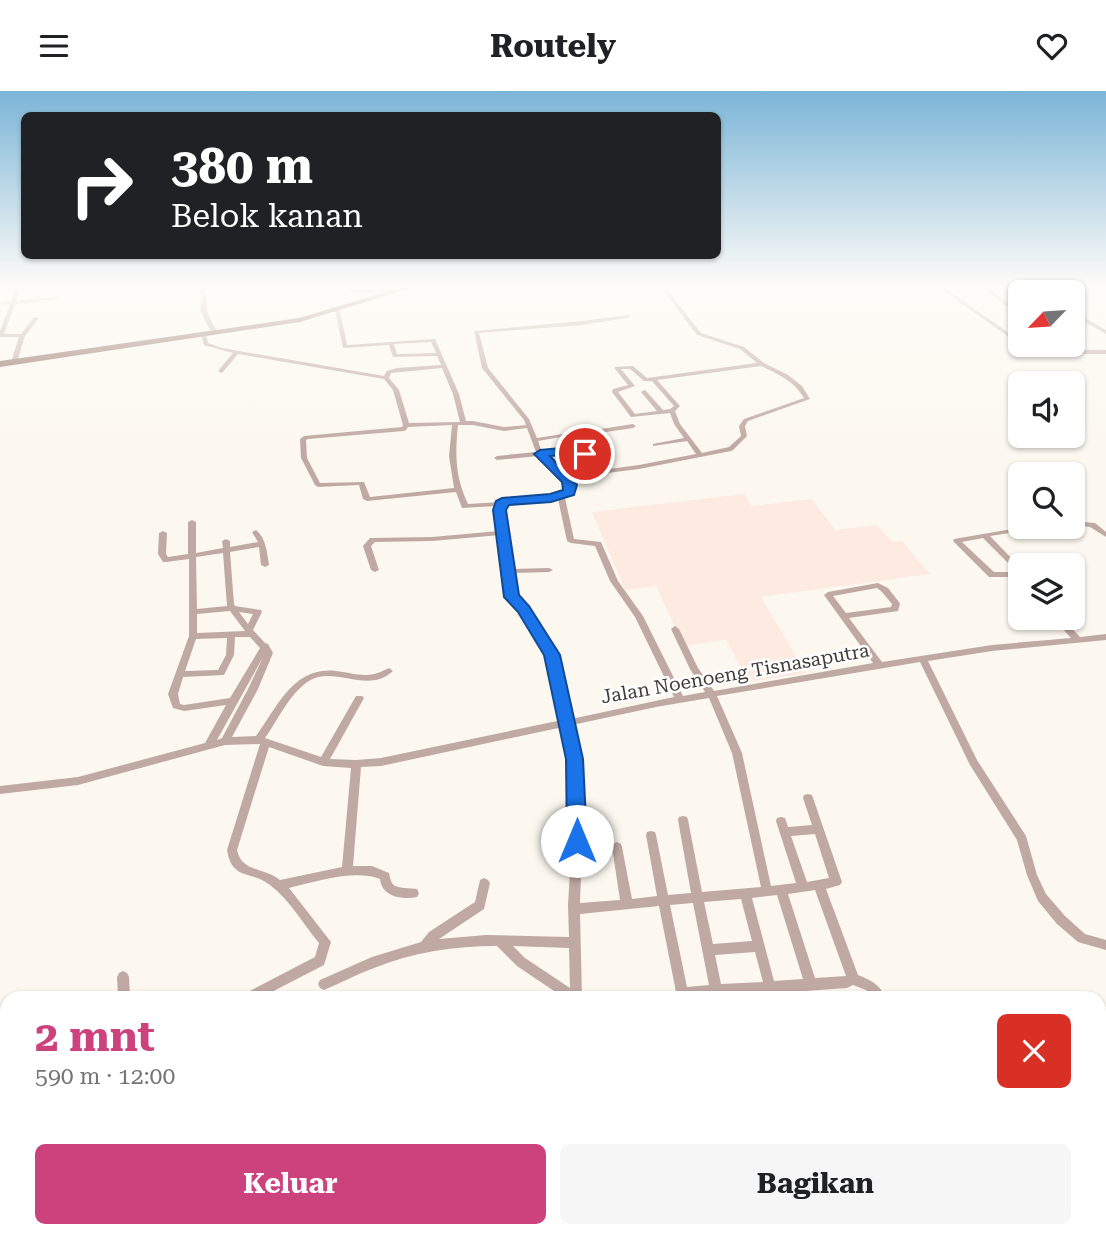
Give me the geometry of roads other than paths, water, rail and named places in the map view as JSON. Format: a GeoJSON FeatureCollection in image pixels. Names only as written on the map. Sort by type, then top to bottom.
{"type":"FeatureCollection","features":[{"type":"Feature","properties":{"kind":"main road"},"geometry":{"type":"LineString","coordinates":[[0,363],[149,339]]}},
{"type":"Feature","properties":{"kind":"main road"},"geometry":{"type":"LineString","coordinates":[[0,363],[172,339]]}},
{"type":"Feature","properties":{"kind":"street"},"geometry":{"type":"LineString","coordinates":[[15,359],[21,339]]}},
{"type":"Feature","properties":{"kind":"street"},"geometry":{"type":"LineString","coordinates":[[204,339],[209,345],[236,352],[386,378],[396,390],[406,425]]}},
{"type":"Feature","properties":{"kind":"street"},"geometry":{"type":"LineString","coordinates":[[343,339],[344,346],[428,339]]}},
{"type":"Feature","properties":{"kind":"street"},"geometry":{"type":"LineString","coordinates":[[432,339],[456,394],[459,423],[452,456],[458,490],[465,506],[561,497],[570,489],[563,477],[540,454],[529,426],[485,367],[478,339]]}},
{"type":"Feature","properties":{"kind":"street"},"geometry":{"type":"LineString","coordinates":[[563,477],[614,471],[736,446],[744,436],[743,426],[746,420],[806,401],[807,395],[786,376],[761,364],[735,344],[719,339]]}},
{"type":"Feature","properties":{"kind":"street"},"geometry":{"type":"LineString","coordinates":[[391,343],[395,356],[439,354]]}},
{"type":"Feature","properties":{"kind":"street"},"geometry":{"type":"LineString","coordinates":[[221,371],[236,352]]}},
{"type":"Feature","properties":{"kind":"street"},"geometry":{"type":"LineString","coordinates":[[1085,352],[1106,352]]}},
{"type":"Feature","properties":{"kind":"street"},"geometry":{"type":"LineString","coordinates":[[653,379],[677,406],[672,411],[635,417],[615,393],[615,390],[632,386],[617,368],[631,367],[645,380],[761,364]]}},
{"type":"Feature","properties":{"kind":"street"},"geometry":{"type":"LineString","coordinates":[[386,378],[389,372],[397,370],[444,366]]}},
{"type":"Feature","properties":{"kind":"street"},"geometry":{"type":"LineString","coordinates":[[644,392],[662,413]]}},
{"type":"Feature","properties":{"kind":"street"},"geometry":{"type":"LineString","coordinates":[[672,411],[687,439],[700,454]]}},
{"type":"Feature","properties":{"kind":"street"},"geometry":{"type":"LineString","coordinates":[[458,490],[367,499],[362,483],[318,485],[304,458],[303,439],[404,429],[406,425],[459,423],[498,429],[529,426]]}},
{"type":"Feature","properties":{"kind":"street"},"geometry":{"type":"LineString","coordinates":[[497,458],[584,452],[576,435],[633,426]]}},
{"type":"Feature","properties":{"kind":"street"},"geometry":{"type":"LineString","coordinates":[[534,440],[569,435]]}},
{"type":"Feature","properties":{"kind":"street"},"geometry":{"type":"LineString","coordinates":[[655,445],[687,439]]}},
{"type":"Feature","properties":{"kind":"street"},"geometry":{"type":"LineString","coordinates":[[561,497],[571,541],[598,544],[614,581],[639,616],[680,700]]}},
{"type":"Feature","properties":{"kind":"street"},"geometry":{"type":"LineString","coordinates":[[501,504],[512,597],[524,609],[552,655],[575,759],[578,820],[574,909],[575,991]]}},
{"type":"Feature","properties":{"kind":"street"},"geometry":{"type":"LineString","coordinates":[[192,521],[193,636],[173,698],[178,708],[233,701]]}},
{"type":"Feature","properties":{"kind":"street"},"geometry":{"type":"LineString","coordinates":[[1085,524],[1092,525],[1106,535]]}},
{"type":"Feature","properties":{"kind":"street"},"geometry":{"type":"LineString","coordinates":[[256,531],[262,544],[265,565]]}},
{"type":"Feature","properties":{"kind":"street"},"geometry":{"type":"LineString","coordinates":[[1008,531],[957,541],[992,575],[1008,576]]}},
{"type":"Feature","properties":{"kind":"street"},"geometry":{"type":"LineString","coordinates":[[163,533],[163,559],[166,561],[192,557],[226,545],[262,544]]}},
{"type":"Feature","properties":{"kind":"street"},"geometry":{"type":"LineString","coordinates":[[375,570],[367,546],[373,540],[432,539],[503,533]]}},
{"type":"Feature","properties":{"kind":"street"},"geometry":{"type":"LineString","coordinates":[[985,535],[1008,559]]}},
{"type":"Feature","properties":{"kind":"street"},"geometry":{"type":"LineString","coordinates":[[225,741],[269,653],[233,608],[226,545]]}},
{"type":"Feature","properties":{"kind":"street"},"geometry":{"type":"LineString","coordinates":[[509,571],[548,570]]}},
{"type":"Feature","properties":{"kind":"street"},"geometry":{"type":"LineString","coordinates":[[844,616],[895,609],[897,607],[886,590],[878,585],[828,595],[880,666]]}},
{"type":"Feature","properties":{"kind":"street"},"geometry":{"type":"LineString","coordinates":[[193,612],[233,608],[259,613],[251,632]]}},
{"type":"Feature","properties":{"kind":"street"},"geometry":{"type":"LineString","coordinates":[[675,629],[694,669],[712,695],[737,753],[766,891]]}},
{"type":"Feature","properties":{"kind":"street"},"geometry":{"type":"LineString","coordinates":[[1068,630],[1077,639]]}},
{"type":"Feature","properties":{"kind":"street"},"geometry":{"type":"LineString","coordinates":[[193,636],[251,632]]}},
{"type":"Feature","properties":{"kind":"street"},"geometry":{"type":"LineString","coordinates":[[180,674],[220,673],[230,655],[231,635]]}},
{"type":"Feature","properties":{"kind":"street","name":"Jalan Noenoeng Tisnasaputra"},"geometry":{"type":"LineString","coordinates":[[0,790],[78,781],[225,741],[262,741],[323,762],[356,764],[433,752],[680,700],[923,659],[1106,636]]}},
{"type":"Feature","properties":{"kind":"street"},"geometry":{"type":"LineString","coordinates":[[209,745],[265,646]]}},
{"type":"Feature","properties":{"kind":"street"},"geometry":{"type":"LineString","coordinates":[[923,659],[966,750],[1023,839],[1032,875],[1042,897],[1060,920],[1082,938],[1106,944]]}},
{"type":"Feature","properties":{"kind":"street"},"geometry":{"type":"LineString","coordinates":[[262,991],[320,961],[325,941],[279,885],[269,878],[239,868],[233,859],[232,850],[262,741],[299,685],[308,677],[323,673],[364,680],[389,671]]}},
{"type":"Feature","properties":{"kind":"street"},"geometry":{"type":"LineString","coordinates":[[250,672],[261,673]]}},
{"type":"Feature","properties":{"kind":"street"},"geometry":{"type":"LineString","coordinates":[[240,688],[253,689]]}},
{"type":"Feature","properties":{"kind":"street"},"geometry":{"type":"LineString","coordinates":[[323,762],[359,698]]}},
{"type":"Feature","properties":{"kind":"street"},"geometry":{"type":"LineString","coordinates":[[347,871],[356,764]]}},
{"type":"Feature","properties":{"kind":"street"},"geometry":{"type":"LineString","coordinates":[[574,909],[663,903],[836,881],[808,798]]}},
{"type":"Feature","properties":{"kind":"street"},"geometry":{"type":"LineString","coordinates":[[683,820],[708,950],[724,991]]}},
{"type":"Feature","properties":{"kind":"street"},"geometry":{"type":"LineString","coordinates":[[803,886],[783,827],[819,829]]}},
{"type":"Feature","properties":{"kind":"street"},"geometry":{"type":"LineString","coordinates":[[651,835],[682,991]]}},
{"type":"Feature","properties":{"kind":"street"},"geometry":{"type":"LineString","coordinates":[[617,848],[627,905]]}},
{"type":"Feature","properties":{"kind":"street"},"geometry":{"type":"LineString","coordinates":[[279,885],[347,871],[372,871],[385,876],[386,885],[393,891],[413,893]]}},
{"type":"Feature","properties":{"kind":"street"},"geometry":{"type":"LineString","coordinates":[[425,947],[433,936],[480,905],[484,883]]}},
{"type":"Feature","properties":{"kind":"street"},"geometry":{"type":"LineString","coordinates":[[819,885],[853,979]]}},
{"type":"Feature","properties":{"kind":"street"},"geometry":{"type":"LineString","coordinates":[[781,890],[809,989]]}},
{"type":"Feature","properties":{"kind":"street"},"geometry":{"type":"LineString","coordinates":[[745,894],[767,991],[809,989],[853,979],[870,986],[874,991]]}},
{"type":"Feature","properties":{"kind":"street"},"geometry":{"type":"LineString","coordinates":[[324,984],[399,953],[459,941],[575,943]]}},
{"type":"Feature","properties":{"kind":"street"},"geometry":{"type":"LineString","coordinates":[[501,942],[521,962],[566,991]]}},
{"type":"Feature","properties":{"kind":"street"},"geometry":{"type":"LineString","coordinates":[[708,950],[758,946]]}},
{"type":"Feature","properties":{"kind":"street"},"geometry":{"type":"LineString","coordinates":[[122,977],[123,991]]}}]}
